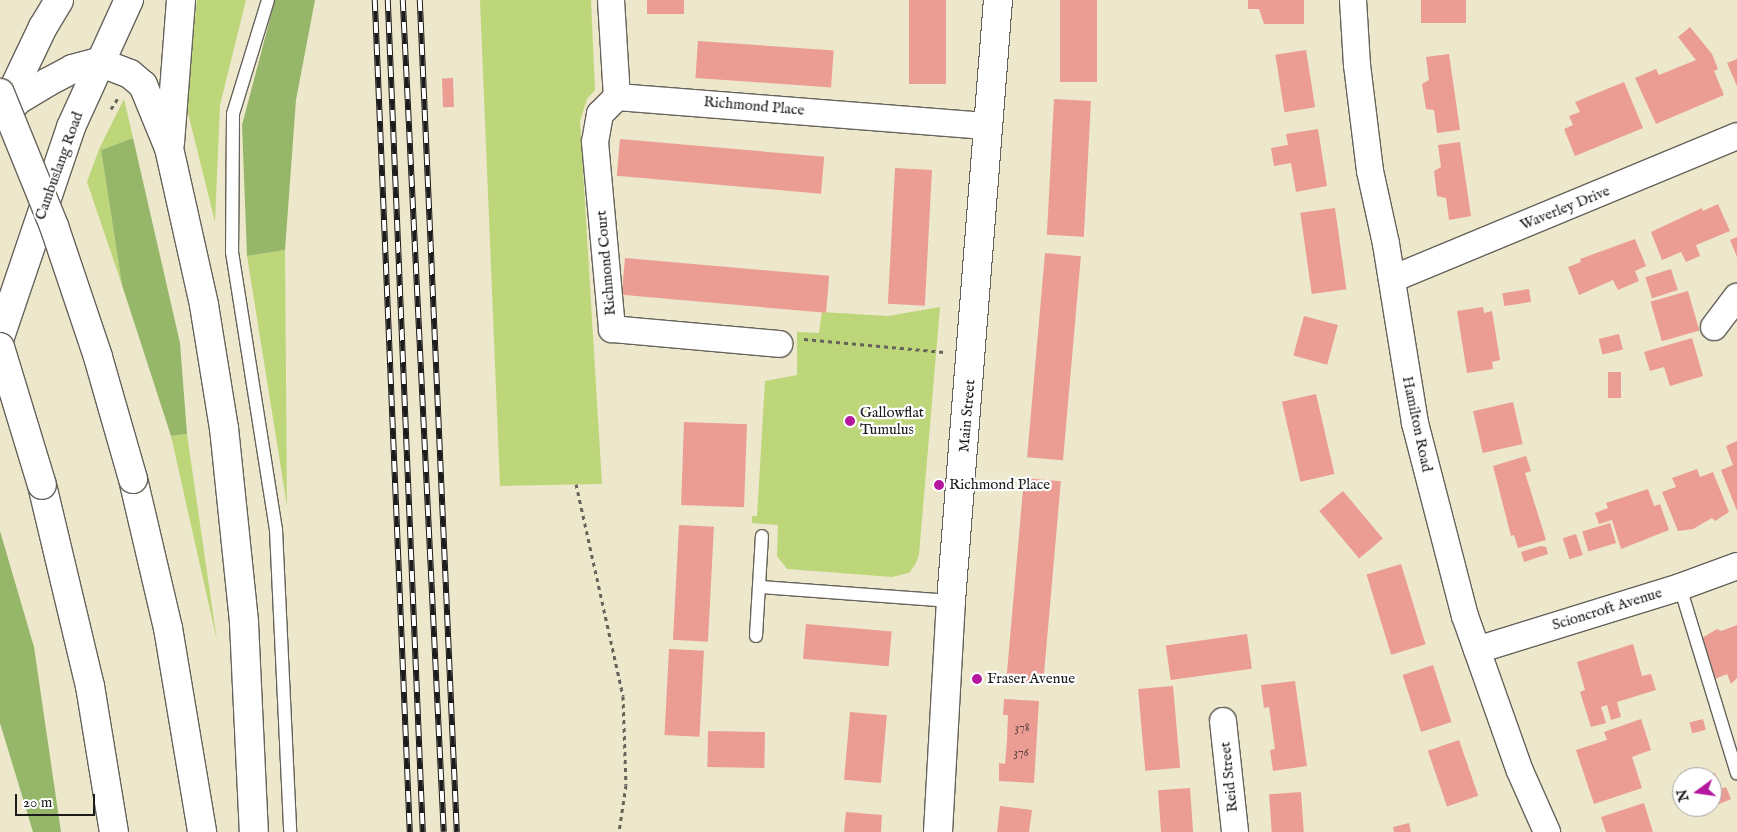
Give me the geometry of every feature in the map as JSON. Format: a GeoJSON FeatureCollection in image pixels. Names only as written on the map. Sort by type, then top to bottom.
{"type":"FeatureCollection","features":[{"type":"Feature","properties":{"kind":"main road"},"geometry":{"type":"LineString","coordinates":[[0,118],[43,26],[59,0]]}},
{"type":"Feature","properties":{"kind":"main road"},"geometry":{"type":"LineString","coordinates":[[104,52],[109,0]]}},
{"type":"Feature","properties":{"kind":"main road","name":"Cambuslang Road"},"geometry":{"type":"LineString","coordinates":[[0,336],[71,127],[129,0]]}},
{"type":"Feature","properties":{"kind":"main road"},"geometry":{"type":"LineString","coordinates":[[169,148],[181,0]]}},
{"type":"Feature","properties":{"kind":"main road","name":"Main Street"},"geometry":{"type":"LineString","coordinates":[[938,832],[952,601],[998,0]]}},
{"type":"Feature","properties":{"kind":"main road"},"geometry":{"type":"LineString","coordinates":[[0,118],[18,100],[104,52]]}},
{"type":"Feature","properties":{"kind":"main road"},"geometry":{"type":"LineString","coordinates":[[104,52],[143,85],[169,148],[204,305],[224,428],[244,624],[254,832]]}},
{"type":"Feature","properties":{"kind":"main road"},"geometry":{"type":"LineString","coordinates":[[0,93],[54,226],[98,357],[133,479],[168,628],[202,832]]}},
{"type":"Feature","properties":{"kind":"main road"},"geometry":{"type":"LineString","coordinates":[[0,347],[42,485],[90,686],[114,832]]}},
{"type":"Feature","properties":{"kind":"street"},"geometry":{"type":"LineString","coordinates":[[611,0],[617,97]]}},
{"type":"Feature","properties":{"kind":"street","name":"Hamilton Road"},"geometry":{"type":"LineString","coordinates":[[1353,0],[1357,65],[1370,171],[1392,279],[1415,423],[1439,524],[1477,650],[1520,771],[1547,832]]}},
{"type":"Feature","properties":{"kind":"street","name":"Richmond Place"},"geometry":{"type":"LineString","coordinates":[[617,97],[989,126]]}},
{"type":"Feature","properties":{"kind":"street","name":"Richmond Court"},"geometry":{"type":"LineString","coordinates":[[617,97],[600,114],[595,142],[612,329],[779,344]]}},
{"type":"Feature","properties":{"kind":"street","name":"Waverley Drive"},"geometry":{"type":"LineString","coordinates":[[1392,279],[1737,136]]}},
{"type":"Feature","properties":{"kind":"street"},"geometry":{"type":"LineString","coordinates":[[1714,327],[1737,297]]}},
{"type":"Feature","properties":{"kind":"street","name":"Scioncroft Avenue"},"geometry":{"type":"LineString","coordinates":[[1477,650],[1680,587],[1737,566]]}},
{"type":"Feature","properties":{"kind":"street","name":"Reid Street"},"geometry":{"type":"LineString","coordinates":[[1223,721],[1235,832]]}},
{"type":"Feature","properties":{"kind":"lane"},"geometry":{"type":"LineString","coordinates":[[268,0],[233,114],[232,252],[276,530],[290,832]]}},
{"type":"Feature","properties":{"kind":"lane"},"geometry":{"type":"LineString","coordinates":[[756,636],[762,536]]}},
{"type":"Feature","properties":{"kind":"lane"},"geometry":{"type":"LineString","coordinates":[[760,587],[952,601]]}},
{"type":"Feature","properties":{"kind":"lane"},"geometry":{"type":"LineString","coordinates":[[1680,587],[1737,774]]}},
{"type":"Feature","properties":{"kind":"path"},"geometry":{"type":"LineString","coordinates":[[779,344],[796,338],[972,354]]}},
{"type":"Feature","properties":{"kind":"path"},"geometry":{"type":"LineString","coordinates":[[576,484],[623,696],[626,785],[620,832]]}},
{"type":"Feature","properties":{"kind":"green space"},"geometry":{"type":"Polygon","coordinates":[[[197,0],[246,0],[220,105],[215,222],[186,105],[197,0]]]}},
{"type":"Feature","properties":{"kind":"green space"},"geometry":{"type":"Polygon","coordinates":[[[275,0],[315,0],[296,100],[285,250],[247,256],[242,125],[275,0]]]}},
{"type":"Feature","properties":{"kind":"green space"},"geometry":{"type":"Polygon","coordinates":[[[480,0],[591,0],[595,90],[587,99],[580,121],[602,484],[500,486],[480,0]]]}},
{"type":"Feature","properties":{"kind":"green space"},"geometry":{"type":"Polygon","coordinates":[[[124,99],[133,138],[101,150],[122,285],[87,182],[99,149],[124,99]]]}},
{"type":"Feature","properties":{"kind":"green space"},"geometry":{"type":"Polygon","coordinates":[[[133,138],[180,343],[187,434],[171,436],[122,285],[101,150],[133,138]]]}},
{"type":"Feature","properties":{"kind":"green space"},"geometry":{"type":"Polygon","coordinates":[[[285,250],[287,506],[247,256],[285,250]]]}},
{"type":"Feature","properties":{"kind":"green space"},"geometry":{"type":"Polygon","coordinates":[[[940,307],[919,555],[915,565],[909,573],[892,577],[787,569],[777,556],[778,525],[752,523],[752,516],[757,516],[765,381],[797,375],[797,332],[819,333],[822,312],[888,316],[940,307]]]}},
{"type":"Feature","properties":{"kind":"green space"},"geometry":{"type":"Polygon","coordinates":[[[187,434],[217,641],[171,436],[187,434]]]}},
{"type":"Feature","properties":{"kind":"green space"},"geometry":{"type":"Polygon","coordinates":[[[0,531],[34,647],[61,832],[33,832],[0,723],[0,531]]]}},
{"type":"Feature","properties":{"kind":"building"},"geometry":{"type":"Polygon","coordinates":[[[647,0],[684,0],[684,14],[647,14],[647,0]]]}},
{"type":"Feature","properties":{"kind":"building"},"geometry":{"type":"Polygon","coordinates":[[[909,0],[946,0],[946,84],[909,84],[909,0]]]}},
{"type":"Feature","properties":{"kind":"building"},"geometry":{"type":"Polygon","coordinates":[[[1060,0],[1097,0],[1097,82],[1060,82],[1060,0]]]}},
{"type":"Feature","properties":{"kind":"building"},"geometry":{"type":"Polygon","coordinates":[[[1248,0],[1304,0],[1304,24],[1264,24],[1259,9],[1248,9],[1248,0]]]}},
{"type":"Feature","properties":{"kind":"building"},"geometry":{"type":"Polygon","coordinates":[[[1421,0],[1466,0],[1466,23],[1421,23],[1421,0]]]}},
{"type":"Feature","properties":{"kind":"building"},"geometry":{"type":"Polygon","coordinates":[[[1690,27],[1712,54],[1718,69],[1714,71],[1724,95],[1656,124],[1635,78],[1656,69],[1659,75],[1696,60],[1678,37],[1690,27]]]}},
{"type":"Feature","properties":{"kind":"building"},"geometry":{"type":"Polygon","coordinates":[[[698,41],[834,50],[831,87],[695,78],[698,41]]]}},
{"type":"Feature","properties":{"kind":"building"},"geometry":{"type":"Polygon","coordinates":[[[1306,50],[1315,107],[1284,112],[1275,55],[1306,50]]]}},
{"type":"Feature","properties":{"kind":"building"},"geometry":{"type":"Polygon","coordinates":[[[1449,54],[1460,130],[1437,133],[1434,110],[1426,109],[1422,84],[1429,80],[1426,57],[1449,54]]]}},
{"type":"Feature","properties":{"kind":"building"},"geometry":{"type":"Polygon","coordinates":[[[1737,59],[1737,86],[1727,63],[1737,59]]]}},
{"type":"Feature","properties":{"kind":"building"},"geometry":{"type":"Polygon","coordinates":[[[442,78],[453,78],[454,107],[443,107],[442,78]]]}},
{"type":"Feature","properties":{"kind":"building"},"geometry":{"type":"Polygon","coordinates":[[[1624,82],[1643,128],[1575,156],[1564,129],[1573,125],[1569,116],[1580,112],[1575,102],[1624,82]]]}},
{"type":"Feature","properties":{"kind":"building"},"geometry":{"type":"Polygon","coordinates":[[[1054,99],[1091,101],[1084,237],[1047,235],[1054,99]]]}},
{"type":"Feature","properties":{"kind":"building"},"geometry":{"type":"Polygon","coordinates":[[[1318,129],[1327,186],[1296,192],[1291,163],[1274,166],[1271,148],[1288,145],[1286,134],[1318,129]]]}},
{"type":"Feature","properties":{"kind":"building"},"geometry":{"type":"Polygon","coordinates":[[[620,139],[824,157],[821,194],[617,176],[620,139]]]}},
{"type":"Feature","properties":{"kind":"building"},"geometry":{"type":"Polygon","coordinates":[[[1460,142],[1471,216],[1449,220],[1446,198],[1437,196],[1434,171],[1441,167],[1438,145],[1460,142]]]}},
{"type":"Feature","properties":{"kind":"building"},"geometry":{"type":"Polygon","coordinates":[[[895,168],[932,170],[925,306],[888,304],[895,168]]]}},
{"type":"Feature","properties":{"kind":"building"},"geometry":{"type":"Polygon","coordinates":[[[1718,204],[1730,231],[1696,245],[1700,256],[1686,262],[1681,252],[1662,260],[1651,232],[1702,208],[1703,211],[1718,204]]]}},
{"type":"Feature","properties":{"kind":"building"},"geometry":{"type":"Polygon","coordinates":[[[1335,208],[1346,289],[1312,294],[1300,213],[1335,208]]]}},
{"type":"Feature","properties":{"kind":"building"},"geometry":{"type":"Polygon","coordinates":[[[1737,237],[1737,257],[1730,240],[1737,237]]]}},
{"type":"Feature","properties":{"kind":"building"},"geometry":{"type":"Polygon","coordinates":[[[1635,239],[1646,266],[1635,271],[1639,281],[1618,290],[1613,280],[1579,295],[1568,267],[1581,262],[1580,259],[1635,239]]]}},
{"type":"Feature","properties":{"kind":"building"},"geometry":{"type":"Polygon","coordinates":[[[1045,253],[1081,256],[1063,460],[1027,457],[1045,253]]]}},
{"type":"Feature","properties":{"kind":"building"},"geometry":{"type":"Polygon","coordinates":[[[625,258],[829,276],[826,313],[622,295],[625,258]]]}},
{"type":"Feature","properties":{"kind":"building"},"geometry":{"type":"Polygon","coordinates":[[[1671,269],[1678,290],[1652,298],[1645,277],[1671,269]]]}},
{"type":"Feature","properties":{"kind":"building"},"geometry":{"type":"Polygon","coordinates":[[[1529,289],[1531,302],[1504,306],[1502,293],[1529,289]]]}},
{"type":"Feature","properties":{"kind":"building"},"geometry":{"type":"Polygon","coordinates":[[[1688,291],[1699,330],[1662,341],[1651,302],[1688,291]]]}},
{"type":"Feature","properties":{"kind":"building"},"geometry":{"type":"Polygon","coordinates":[[[1483,307],[1484,313],[1492,311],[1500,360],[1492,362],[1493,369],[1467,373],[1457,311],[1483,307]]]}},
{"type":"Feature","properties":{"kind":"building"},"geometry":{"type":"Polygon","coordinates":[[[1304,316],[1338,325],[1327,365],[1293,356],[1304,316]]]}},
{"type":"Feature","properties":{"kind":"building"},"geometry":{"type":"Polygon","coordinates":[[[1619,334],[1623,350],[1602,355],[1599,339],[1619,334]]]}},
{"type":"Feature","properties":{"kind":"building"},"geometry":{"type":"Polygon","coordinates":[[[1692,338],[1703,376],[1670,386],[1664,367],[1650,371],[1644,352],[1692,338]]]}},
{"type":"Feature","properties":{"kind":"building"},"geometry":{"type":"Polygon","coordinates":[[[1608,372],[1621,372],[1621,398],[1608,398],[1608,372]]]}},
{"type":"Feature","properties":{"kind":"building"},"geometry":{"type":"Polygon","coordinates":[[[1316,394],[1334,474],[1300,482],[1282,402],[1316,394]]]}},
{"type":"Feature","properties":{"kind":"building"},"geometry":{"type":"Polygon","coordinates":[[[1513,402],[1523,444],[1483,453],[1473,411],[1513,402]]]}},
{"type":"Feature","properties":{"kind":"building"},"geometry":{"type":"Polygon","coordinates":[[[684,422],[747,424],[744,507],[681,505],[684,422]]]}},
{"type":"Feature","properties":{"kind":"building"},"geometry":{"type":"Polygon","coordinates":[[[1737,441],[1737,511],[1721,470],[1733,465],[1726,446],[1737,441]]]}},
{"type":"Feature","properties":{"kind":"building"},"geometry":{"type":"Polygon","coordinates":[[[1526,456],[1531,471],[1525,473],[1546,540],[1518,548],[1514,535],[1511,536],[1493,466],[1526,456]]]}},
{"type":"Feature","properties":{"kind":"building"},"geometry":{"type":"Polygon","coordinates":[[[1697,469],[1700,477],[1713,472],[1729,512],[1715,521],[1712,518],[1693,529],[1678,531],[1662,492],[1676,487],[1672,478],[1697,469]]]}},
{"type":"Feature","properties":{"kind":"building"},"geometry":{"type":"Polygon","coordinates":[[[1024,478],[1061,481],[1043,685],[1006,682],[1024,478]]]}},
{"type":"Feature","properties":{"kind":"building"},"geometry":{"type":"Polygon","coordinates":[[[1648,489],[1654,506],[1660,504],[1669,530],[1621,549],[1612,520],[1599,524],[1595,513],[1608,508],[1606,503],[1648,489]]]}},
{"type":"Feature","properties":{"kind":"building"},"geometry":{"type":"Polygon","coordinates":[[[1343,491],[1383,538],[1359,558],[1319,511],[1343,491]]]}},
{"type":"Feature","properties":{"kind":"building"},"geometry":{"type":"Polygon","coordinates":[[[1610,523],[1616,543],[1588,552],[1582,531],[1610,523]]]}},
{"type":"Feature","properties":{"kind":"building"},"geometry":{"type":"Polygon","coordinates":[[[679,525],[714,527],[708,642],[673,640],[679,525]]]}},
{"type":"Feature","properties":{"kind":"building"},"geometry":{"type":"Polygon","coordinates":[[[1576,534],[1583,555],[1569,559],[1563,538],[1576,534]]]}},
{"type":"Feature","properties":{"kind":"building"},"geometry":{"type":"Polygon","coordinates":[[[1541,546],[1546,547],[1548,554],[1524,562],[1521,552],[1541,546]]]}},
{"type":"Feature","properties":{"kind":"building"},"geometry":{"type":"Polygon","coordinates":[[[1401,564],[1426,644],[1391,655],[1367,575],[1401,564]]]}},
{"type":"Feature","properties":{"kind":"building"},"geometry":{"type":"Polygon","coordinates":[[[806,624],[892,631],[889,666],[803,659],[806,624]]]}},
{"type":"Feature","properties":{"kind":"building"},"geometry":{"type":"Polygon","coordinates":[[[1737,625],[1737,678],[1731,684],[1727,674],[1715,679],[1702,638],[1717,629],[1721,631],[1737,625]]]}},
{"type":"Feature","properties":{"kind":"building"},"geometry":{"type":"Polygon","coordinates":[[[1247,634],[1252,669],[1171,680],[1166,645],[1247,634]]]}},
{"type":"Feature","properties":{"kind":"building"},"geometry":{"type":"Polygon","coordinates":[[[1633,644],[1642,676],[1651,674],[1656,690],[1617,702],[1621,717],[1611,720],[1607,705],[1601,707],[1606,723],[1591,727],[1580,692],[1585,690],[1577,662],[1633,644]]]}},
{"type":"Feature","properties":{"kind":"building"},"geometry":{"type":"Polygon","coordinates":[[[669,649],[704,651],[699,737],[664,735],[669,649]]]}},
{"type":"Feature","properties":{"kind":"building"},"geometry":{"type":"Polygon","coordinates":[[[1433,665],[1452,722],[1421,732],[1403,675],[1433,665]]]}},
{"type":"Feature","properties":{"kind":"building"},"geometry":{"type":"Polygon","coordinates":[[[1295,681],[1307,766],[1273,771],[1270,750],[1275,749],[1269,707],[1264,708],[1261,685],[1295,681]]]}},
{"type":"Feature","properties":{"kind":"building"},"geometry":{"type":"Polygon","coordinates":[[[1173,686],[1180,768],[1145,771],[1138,689],[1173,686]]]}},
{"type":"Feature","properties":{"kind":"building"},"geometry":{"type":"Polygon","coordinates":[[[1004,699],[1039,701],[1034,783],[999,781],[999,763],[1005,764],[1007,740],[1008,715],[1003,715],[1004,699]]]}},
{"type":"Feature","properties":{"kind":"building"},"geometry":{"type":"Polygon","coordinates":[[[850,712],[887,715],[881,783],[844,780],[850,712]]]}},
{"type":"Feature","properties":{"kind":"building"},"geometry":{"type":"Polygon","coordinates":[[[1641,719],[1651,750],[1632,757],[1642,788],[1594,804],[1576,750],[1607,740],[1604,732],[1641,719]]]}},
{"type":"Feature","properties":{"kind":"building"},"geometry":{"type":"Polygon","coordinates":[[[1703,719],[1706,730],[1692,733],[1689,723],[1703,719]]]}},
{"type":"Feature","properties":{"kind":"building"},"geometry":{"type":"Polygon","coordinates":[[[708,731],[765,732],[764,768],[707,767],[708,731]]]}},
{"type":"Feature","properties":{"kind":"building"},"geometry":{"type":"Polygon","coordinates":[[[1459,740],[1478,796],[1447,807],[1428,751],[1459,740]]]}},
{"type":"Feature","properties":{"kind":"building"},"geometry":{"type":"Polygon","coordinates":[[[1726,787],[1731,799],[1722,803],[1722,788],[1726,787]]]}},
{"type":"Feature","properties":{"kind":"building"},"geometry":{"type":"Polygon","coordinates":[[[1190,788],[1193,832],[1161,832],[1158,790],[1190,788]]]}},
{"type":"Feature","properties":{"kind":"building"},"geometry":{"type":"Polygon","coordinates":[[[1301,792],[1304,832],[1272,832],[1269,794],[1301,792]]]}},
{"type":"Feature","properties":{"kind":"building"},"geometry":{"type":"Polygon","coordinates":[[[1644,803],[1653,832],[1606,832],[1601,817],[1644,803]]]}},
{"type":"Feature","properties":{"kind":"building"},"geometry":{"type":"Polygon","coordinates":[[[1000,806],[1032,810],[1029,832],[997,832],[1000,806]]]}},
{"type":"Feature","properties":{"kind":"building"},"geometry":{"type":"Polygon","coordinates":[[[846,812],[882,815],[881,832],[844,832],[846,812]]]}},
{"type":"Feature","properties":{"kind":"building"},"geometry":{"type":"Polygon","coordinates":[[[1409,823],[1411,832],[1394,832],[1393,827],[1409,823]]]}},
{"type":"Feature","properties":{"kind":"railway"},"geometry":{"type":"LineString","coordinates":[[375,0],[410,832]]}},
{"type":"Feature","properties":{"kind":"railway"},"geometry":{"type":"LineString","coordinates":[[388,0],[423,832]]}},
{"type":"Feature","properties":{"kind":"railway"},"geometry":{"type":"LineString","coordinates":[[403,0],[444,832]]}},
{"type":"Feature","properties":{"kind":"railway"},"geometry":{"type":"LineString","coordinates":[[420,0],[457,832]]}},
{"type":"Feature","properties":{"kind":"place","name":"Gallowflat Tumulus"},"geometry":{"type":"Point","coordinates":[850,421]}},
{"type":"Feature","properties":{"kind":"place","name":"Richmond Place"},"geometry":{"type":"Point","coordinates":[939,485]}},
{"type":"Feature","properties":{"kind":"place","name":"Fraser Avenue"},"geometry":{"type":"Point","coordinates":[977,679]}}]}
